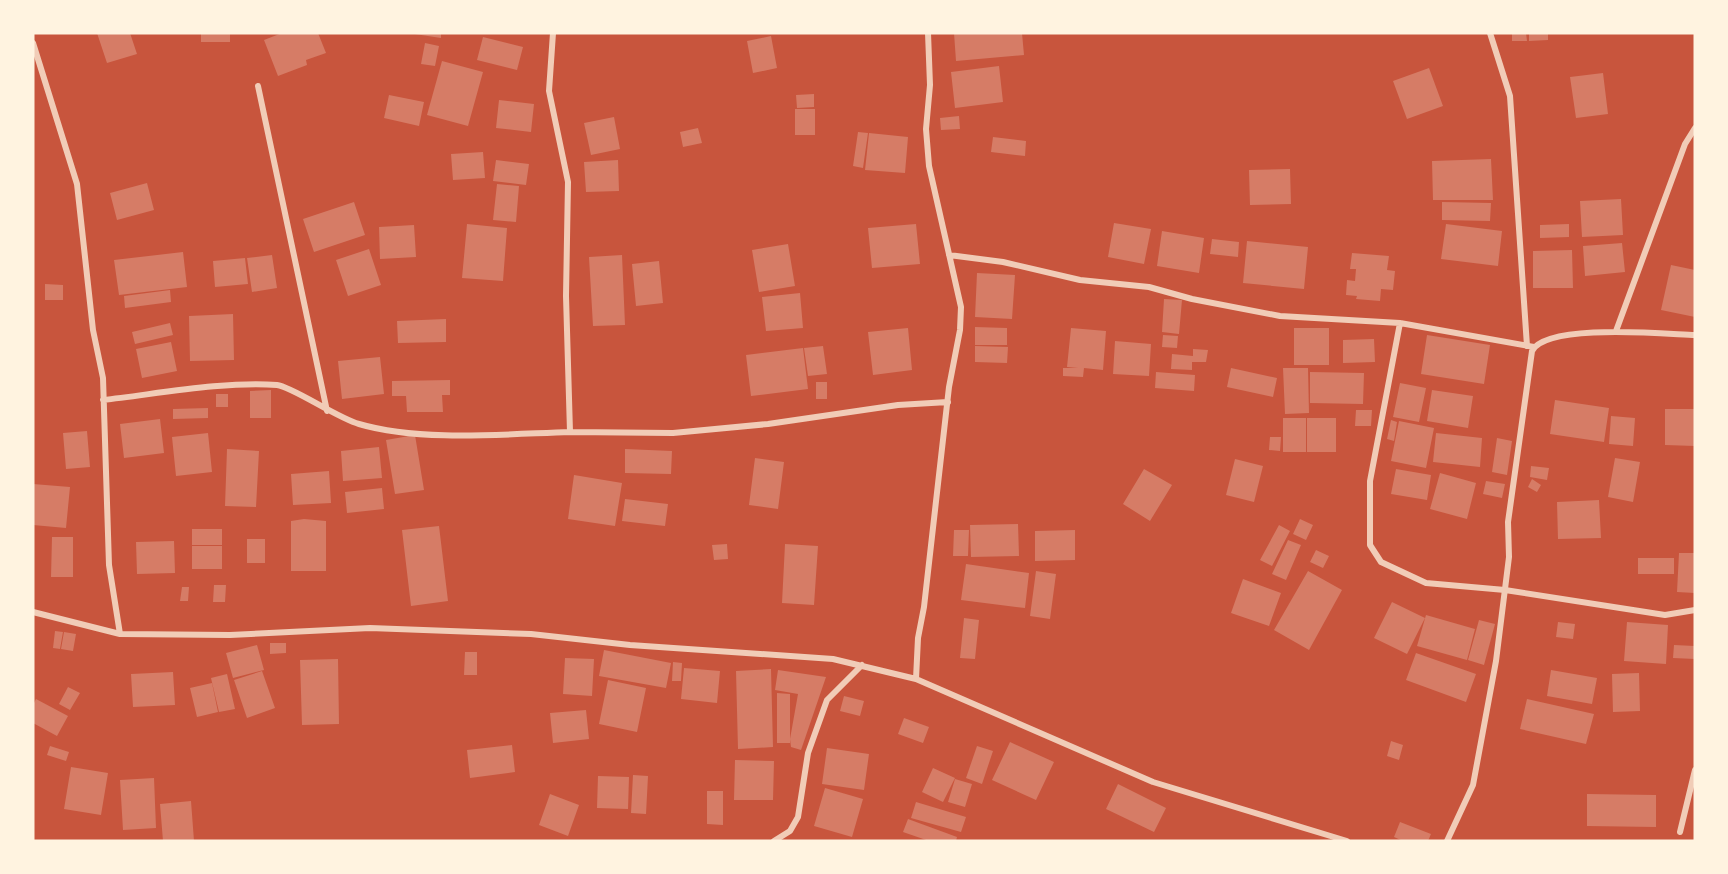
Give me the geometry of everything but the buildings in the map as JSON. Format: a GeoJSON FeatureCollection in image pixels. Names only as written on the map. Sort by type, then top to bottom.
{"type":"FeatureCollection","features":[{"type":"Feature","properties":{"kind":"street"},"geometry":{"type":"LineString","coordinates":[[554,33],[549,91],[568,182],[566,296],[570,432]]}},
{"type":"Feature","properties":{"kind":"street"},"geometry":{"type":"LineString","coordinates":[[916,680],[918,638],[924,607],[948,402],[960,330],[961,307],[928,157],[926,129],[930,85],[928,33]]}},
{"type":"Feature","properties":{"kind":"street"},"geometry":{"type":"LineString","coordinates":[[1447,841],[1473,785],[1496,661],[1509,557],[1508,522],[1530,346],[1510,96],[1490,33]]}},
{"type":"Feature","properties":{"kind":"street"},"geometry":{"type":"LineString","coordinates":[[33,43],[77,184],[93,330],[103,378],[103,400],[106,410],[105,493],[109,566],[120,634]]}},
{"type":"Feature","properties":{"kind":"street"},"geometry":{"type":"LineString","coordinates":[[258,86],[327,411]]}},
{"type":"Feature","properties":{"kind":"street"},"geometry":{"type":"LineString","coordinates":[[1616,332],[1685,144],[1695,129]]}},
{"type":"Feature","properties":{"kind":"street"},"geometry":{"type":"LineString","coordinates":[[949,255],[1004,262],[1080,280],[1149,287],[1192,299],[1280,316],[1400,323],[1530,346],[1556,337],[1616,332],[1695,335]]}},
{"type":"Feature","properties":{"kind":"street"},"geometry":{"type":"LineString","coordinates":[[1400,323],[1370,481],[1370,544],[1381,562],[1426,583],[1505,590],[1665,615],[1695,610]]}},
{"type":"Feature","properties":{"kind":"street"},"geometry":{"type":"LineString","coordinates":[[103,400],[227,387],[279,385],[327,411],[360,424],[420,433],[673,433],[768,423],[898,405],[948,402]]}},
{"type":"Feature","properties":{"kind":"street"},"geometry":{"type":"LineString","coordinates":[[33,612],[120,634],[230,635],[370,628],[531,634],[630,645],[833,659],[916,680],[1153,782],[1347,841]]}},
{"type":"Feature","properties":{"kind":"street"},"geometry":{"type":"LineString","coordinates":[[774,841],[790,831],[798,817],[808,753],[827,700],[862,665]]}},
{"type":"Feature","properties":{"kind":"street"},"geometry":{"type":"LineString","coordinates":[[1680,832],[1695,771]]}}]}
